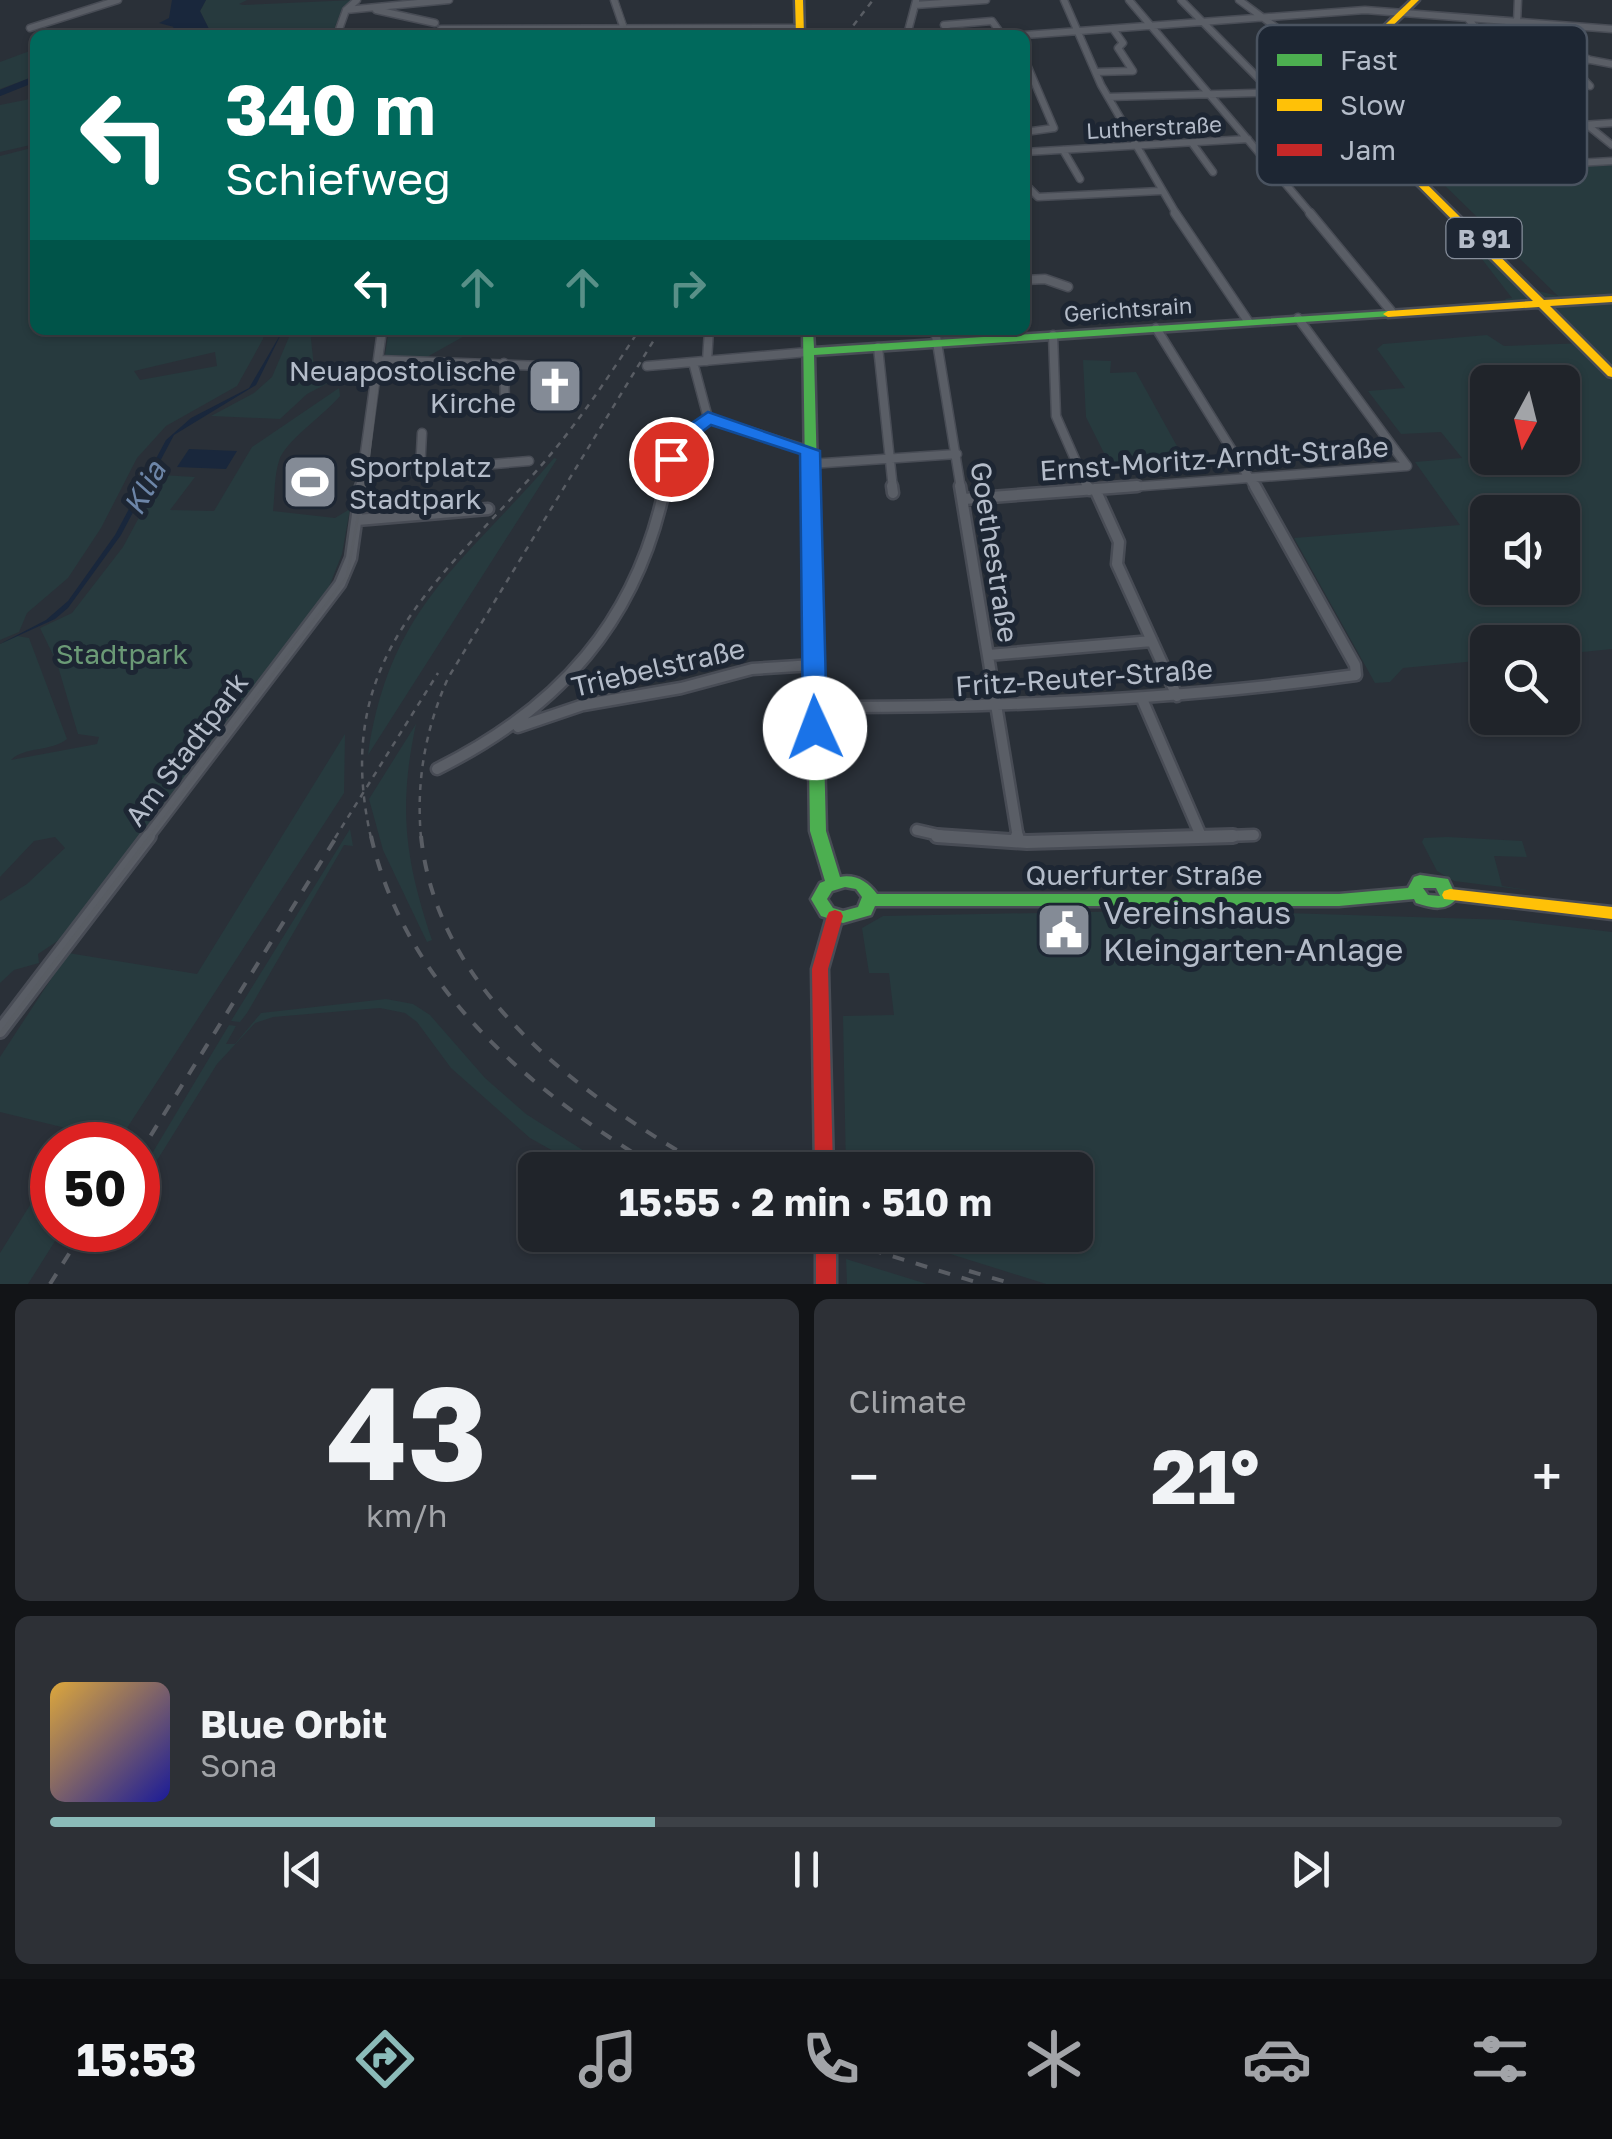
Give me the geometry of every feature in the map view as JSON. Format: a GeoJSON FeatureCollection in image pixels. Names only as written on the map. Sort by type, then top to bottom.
{"type":"FeatureCollection","features":[{"type":"Feature","properties":{"kind":"main road"},"geometry":{"type":"LineString","coordinates":[[799,0],[800,30]]}},
{"type":"Feature","properties":{"kind":"main road","name":"B 91"},"geometry":{"type":"LineString","coordinates":[[1411,9],[1426,0]]}},
{"type":"Feature","properties":{"kind":"main road","name":"B 91"},"geometry":{"type":"LineString","coordinates":[[1421,185],[1612,360]]}},
{"type":"Feature","properties":{"kind":"main road","name":"B 91"},"geometry":{"type":"LineString","coordinates":[[1429,185],[1612,374]]}},
{"type":"Feature","properties":{"kind":"main road","name":"Gerichtsrain"},"geometry":{"type":"LineString","coordinates":[[808,352],[878,347],[936,336],[1052,335],[1612,300]]}},
{"type":"Feature","properties":{"kind":"main road"},"geometry":{"type":"LineString","coordinates":[[808,335],[818,831],[834,882]]}},
{"type":"Feature","properties":{"kind":"main road","name":"Querfurter Straße"},"geometry":{"type":"LineString","coordinates":[[870,900],[1339,900],[1417,893],[1416,884],[1431,879],[1447,886],[1450,895],[1612,913]]}},
{"type":"Feature","properties":{"kind":"main road"},"geometry":{"type":"LineString","coordinates":[[834,882],[861,885],[870,900],[861,913],[835,916],[824,909],[820,899],[823,889],[834,882]]}},
{"type":"Feature","properties":{"kind":"main road"},"geometry":{"type":"LineString","coordinates":[[824,1152],[820,969],[835,916]]}},
{"type":"Feature","properties":{"kind":"main road"},"geometry":{"type":"LineString","coordinates":[[826,1252],[826,1284]]}},
{"type":"Feature","properties":{"kind":"street"},"geometry":{"type":"LineString","coordinates":[[30,28],[118,0]]}},
{"type":"Feature","properties":{"kind":"street"},"geometry":{"type":"LineString","coordinates":[[370,10],[449,0]]}},
{"type":"Feature","properties":{"kind":"street"},"geometry":{"type":"LineString","coordinates":[[614,0],[624,30]]}},
{"type":"Feature","properties":{"kind":"street"},"geometry":{"type":"LineString","coordinates":[[908,30],[916,2],[986,0]]}},
{"type":"Feature","properties":{"kind":"street"},"geometry":{"type":"LineString","coordinates":[[1066,0],[1075,32],[1133,146],[1248,321]]}},
{"type":"Feature","properties":{"kind":"street"},"geometry":{"type":"LineString","coordinates":[[1129,0],[1155,26],[1257,151]]}},
{"type":"Feature","properties":{"kind":"street"},"geometry":{"type":"LineString","coordinates":[[1180,0],[1257,76]]}},
{"type":"Feature","properties":{"kind":"street"},"geometry":{"type":"LineString","coordinates":[[1239,0],[1268,25]]}},
{"type":"Feature","properties":{"kind":"street"},"geometry":{"type":"LineString","coordinates":[[1516,22],[1518,0]]}},
{"type":"Feature","properties":{"kind":"street"},"geometry":{"type":"LineString","coordinates":[[420,2],[439,30]]}},
{"type":"Feature","properties":{"kind":"street"},"geometry":{"type":"LineString","coordinates":[[339,30],[352,5],[435,22]]}},
{"type":"Feature","properties":{"kind":"street"},"geometry":{"type":"LineString","coordinates":[[1030,35],[1411,9],[1557,25]]}},
{"type":"Feature","properties":{"kind":"street"},"geometry":{"type":"LineString","coordinates":[[1468,18],[1475,25]]}},
{"type":"Feature","properties":{"kind":"street"},"geometry":{"type":"LineString","coordinates":[[948,30],[944,25],[992,21],[998,30]]}},
{"type":"Feature","properties":{"kind":"street"},"geometry":{"type":"LineString","coordinates":[[1587,27],[1612,29]]}},
{"type":"Feature","properties":{"kind":"street"},"geometry":{"type":"LineString","coordinates":[[1096,72],[1133,71],[1118,48],[1123,43],[1113,29]]}},
{"type":"Feature","properties":{"kind":"street"},"geometry":{"type":"LineString","coordinates":[[553,30],[582,30]]}},
{"type":"Feature","properties":{"kind":"street"},"geometry":{"type":"LineString","coordinates":[[1588,59],[1612,64]]}},
{"type":"Feature","properties":{"kind":"street"},"geometry":{"type":"LineString","coordinates":[[1030,72],[1054,128],[1030,131]]}},
{"type":"Feature","properties":{"kind":"street"},"geometry":{"type":"LineString","coordinates":[[1587,83],[1590,86]]}},
{"type":"Feature","properties":{"kind":"street"},"geometry":{"type":"LineString","coordinates":[[1210,92],[1257,89]]}},
{"type":"Feature","properties":{"kind":"street"},"geometry":{"type":"LineString","coordinates":[[1107,94],[1257,91]]}},
{"type":"Feature","properties":{"kind":"street"},"geometry":{"type":"LineString","coordinates":[[1030,95],[1039,95]]}},
{"type":"Feature","properties":{"kind":"street"},"geometry":{"type":"LineString","coordinates":[[1587,124],[1612,123]]}},
{"type":"Feature","properties":{"kind":"street"},"geometry":{"type":"LineString","coordinates":[[1587,125],[1612,146]]}},
{"type":"Feature","properties":{"kind":"street","name":"Lutherstraße"},"geometry":{"type":"LineString","coordinates":[[1030,152],[1248,140]]}},
{"type":"Feature","properties":{"kind":"street"},"geometry":{"type":"LineString","coordinates":[[1192,142],[1213,172]]}},
{"type":"Feature","properties":{"kind":"street","name":"Lutherstraße"},"geometry":{"type":"LineString","coordinates":[[1063,150],[1080,179]]}},
{"type":"Feature","properties":{"kind":"street"},"geometry":{"type":"LineString","coordinates":[[1587,162],[1612,161]]}},
{"type":"Feature","properties":{"kind":"street"},"geometry":{"type":"LineString","coordinates":[[1285,185],[1390,311]]}},
{"type":"Feature","properties":{"kind":"street"},"geometry":{"type":"LineString","coordinates":[[1030,189],[1038,197],[1160,191]]}},
{"type":"Feature","properties":{"kind":"street"},"geometry":{"type":"LineString","coordinates":[[1030,280],[1046,279],[1068,287]]}},
{"type":"Feature","properties":{"kind":"street","name":"Ernst-Moritz-Arndt-Straße"},"geometry":{"type":"LineString","coordinates":[[964,499],[1407,466],[1298,318]]}},
{"type":"Feature","properties":{"kind":"street"},"geometry":{"type":"LineString","coordinates":[[1156,328],[1250,478]]}},
{"type":"Feature","properties":{"kind":"street","name":"Am Stadtpark"},"geometry":{"type":"LineString","coordinates":[[0,1030],[335,592],[348,567],[381,335]]}},
{"type":"Feature","properties":{"kind":"street"},"geometry":{"type":"LineString","coordinates":[[707,361],[709,335]]}},
{"type":"Feature","properties":{"kind":"street"},"geometry":{"type":"LineString","coordinates":[[1052,335],[1056,416],[1119,542],[1117,564],[1177,696]]}},
{"type":"Feature","properties":{"kind":"street","name":"Goethestraße"},"geometry":{"type":"LineString","coordinates":[[936,336],[1018,840]]}},
{"type":"Feature","properties":{"kind":"street"},"geometry":{"type":"LineString","coordinates":[[878,347],[892,493]]}},
{"type":"Feature","properties":{"kind":"street","name":"Gerichtsrain"},"geometry":{"type":"LineString","coordinates":[[648,366],[808,352]]}},
{"type":"Feature","properties":{"kind":"street"},"geometry":{"type":"LineString","coordinates":[[378,360],[569,367]]}},
{"type":"Feature","properties":{"kind":"street"},"geometry":{"type":"LineString","coordinates":[[693,362],[708,418]]}},
{"type":"Feature","properties":{"kind":"street"},"geometry":{"type":"LineString","coordinates":[[504,363],[505,407]]}},
{"type":"Feature","properties":{"kind":"street"},"geometry":{"type":"LineString","coordinates":[[708,418],[810,458],[887,459],[957,454]]}},
{"type":"Feature","properties":{"kind":"street"},"geometry":{"type":"LineString","coordinates":[[437,769],[516,727],[570,676],[615,617],[651,546],[671,459],[682,438],[708,418]]}},
{"type":"Feature","properties":{"kind":"street"},"geometry":{"type":"LineString","coordinates":[[420,471],[422,432]]}},
{"type":"Feature","properties":{"kind":"street"},"geometry":{"type":"LineString","coordinates":[[364,475],[528,461]]}},
{"type":"Feature","properties":{"kind":"street","name":"Fritz-Reuter-Straße"},"geometry":{"type":"LineString","coordinates":[[814,707],[998,708],[1177,696],[1356,675],[1355,666],[1250,478]]}},
{"type":"Feature","properties":{"kind":"street"},"geometry":{"type":"LineString","coordinates":[[356,520],[488,509]]}},
{"type":"Feature","properties":{"kind":"street"},"geometry":{"type":"LineString","coordinates":[[988,655],[1152,641]]}},
{"type":"Feature","properties":{"kind":"street","name":"Triebelstraße"},"geometry":{"type":"LineString","coordinates":[[516,727],[583,705],[681,688],[752,669],[814,665]]}},
{"type":"Feature","properties":{"kind":"street"},"geometry":{"type":"LineString","coordinates":[[1142,698],[1201,836]]}},
{"type":"Feature","properties":{"kind":"street"},"geometry":{"type":"LineString","coordinates":[[917,830],[941,839],[1254,835]]}},
{"type":"Feature","properties":{"kind":"green space"},"geometry":{"type":"Polygon","coordinates":[[[206,0],[247,0],[239,4],[243,5],[354,0],[342,9],[334,30],[210,30],[200,11],[206,0]]]}},
{"type":"Feature","properties":{"kind":"green space"},"geometry":{"type":"Polygon","coordinates":[[[30,51],[30,78],[0,89],[0,62],[30,51]]]}},
{"type":"Feature","properties":{"kind":"green space"},"geometry":{"type":"Polygon","coordinates":[[[30,99],[30,145],[0,152],[0,105],[30,99]]]}},
{"type":"Feature","properties":{"kind":"green space"},"geometry":{"type":"Polygon","coordinates":[[[30,148],[30,335],[263,335],[237,386],[166,426],[137,458],[101,528],[68,578],[27,613],[19,632],[0,640],[0,156],[30,148]],[[215,352],[134,371],[140,380],[217,366],[215,352]]]}},
{"type":"Feature","properties":{"kind":"green space"},"geometry":{"type":"Polygon","coordinates":[[[1612,165],[1612,649],[1580,652],[1580,625],[1470,625],[1470,662],[1403,668],[1390,682],[1375,683],[1294,538],[1460,525],[1415,462],[1462,458],[1441,432],[1401,434],[1368,391],[1405,388],[1377,349],[1383,344],[1487,335],[1504,346],[1586,343],[1552,311],[1512,307],[1505,299],[1512,298],[1478,254],[1491,253],[1534,290],[1558,296],[1444,185],[1587,185],[1587,166],[1612,165]]]}},
{"type":"Feature","properties":{"kind":"green space"},"geometry":{"type":"Polygon","coordinates":[[[290,335],[311,335],[314,367],[329,372],[332,381],[307,394],[280,419],[211,416],[254,393],[272,377],[290,335]]]}},
{"type":"Feature","properties":{"kind":"green space"},"geometry":{"type":"Polygon","coordinates":[[[388,335],[466,335],[427,357],[385,355],[388,335]]]}},
{"type":"Feature","properties":{"kind":"green space"},"geometry":{"type":"Polygon","coordinates":[[[1083,360],[1111,361],[1110,373],[1136,372],[1183,457],[1109,463],[1086,417],[1083,360]]]}},
{"type":"Feature","properties":{"kind":"green space","name":"Stadtpark"},"geometry":{"type":"Polygon","coordinates":[[[339,388],[340,396],[282,454],[273,511],[335,518],[350,509],[342,554],[327,592],[59,940],[38,954],[39,963],[14,970],[0,983],[0,901],[27,884],[65,848],[55,837],[34,841],[0,877],[0,644],[17,636],[29,638],[67,739],[11,760],[97,744],[99,737],[78,734],[57,663],[40,628],[72,613],[123,547],[162,475],[195,477],[170,510],[214,511],[252,447],[339,388]]]}},
{"type":"Feature","properties":{"kind":"green space"},"geometry":{"type":"Polygon","coordinates":[[[557,459],[368,755],[394,660],[413,623],[461,559],[557,459]]]}},
{"type":"Feature","properties":{"kind":"green space"},"geometry":{"type":"Polygon","coordinates":[[[416,724],[407,782],[407,833],[432,940],[427,942],[383,850],[369,799],[416,724]]]}},
{"type":"Feature","properties":{"kind":"green space"},"geometry":{"type":"Polygon","coordinates":[[[345,734],[344,793],[131,1122],[41,1122],[0,1112],[0,1057],[68,953],[197,974],[345,734]]]}},
{"type":"Feature","properties":{"kind":"green space"},"geometry":{"type":"Polygon","coordinates":[[[350,829],[353,846],[344,845],[247,1013],[240,1022],[231,1021],[350,829]]]}},
{"type":"Feature","properties":{"kind":"green space"},"geometry":{"type":"Polygon","coordinates":[[[1424,838],[1522,841],[1527,857],[1494,856],[1502,886],[1534,891],[1454,881],[1437,871],[1422,842],[1424,838]]]}},
{"type":"Feature","properties":{"kind":"green space"},"geometry":{"type":"Polygon","coordinates":[[[1187,910],[1510,920],[1612,932],[1612,1284],[1046,1284],[944,1252],[1093,1252],[1093,1152],[846,1152],[843,1016],[894,1015],[889,973],[869,973],[862,928],[883,916],[1187,910]]]}},
{"type":"Feature","properties":{"kind":"green space"},"geometry":{"type":"Polygon","coordinates":[[[386,999],[413,1004],[430,1015],[485,1078],[526,1114],[586,1152],[555,1152],[530,1138],[451,1068],[417,1022],[405,1013],[380,1008],[273,1017],[255,1023],[217,1064],[160,1156],[160,1140],[229,1025],[236,1026],[226,1044],[235,1044],[261,1013],[386,999]]]}},
{"type":"Feature","properties":{"kind":"green space"},"geometry":{"type":"Polygon","coordinates":[[[30,1205],[30,1252],[48,1252],[28,1284],[0,1284],[0,1253],[30,1205]]]}},
{"type":"Feature","properties":{"kind":"green space"},"geometry":{"type":"Polygon","coordinates":[[[846,1259],[927,1284],[847,1284],[846,1259]]]}},
{"type":"Feature","properties":{"kind":"water"},"geometry":{"type":"Polygon","coordinates":[[[172,0],[206,0],[200,11],[210,30],[170,30],[174,27],[159,23],[169,18],[172,0]]]}},
{"type":"Feature","properties":{"kind":"water","name":"Klia"},"geometry":{"type":"Polygon","coordinates":[[[281,335],[256,385],[174,435],[121,535],[68,608],[55,619],[0,644],[46,620],[68,601],[115,535],[166,440],[191,418],[249,388],[281,335]]]}},
{"type":"Feature","properties":{"kind":"water"},"geometry":{"type":"Polygon","coordinates":[[[189,449],[237,451],[226,469],[177,467],[189,449]]]}},
{"type":"Feature","properties":{"kind":"waterway"},"geometry":{"type":"LineString","coordinates":[[0,93],[30,81]]}},
{"type":"Feature","properties":{"kind":"tram line"},"geometry":{"type":"LineString","coordinates":[[616,0],[626,30]]}},
{"type":"Feature","properties":{"kind":"tram line"},"geometry":{"type":"LineString","coordinates":[[149,838],[347,577],[369,456],[383,335]]}},
{"type":"Feature","properties":{"kind":"tram line"},"geometry":{"type":"LineString","coordinates":[[0,1035],[151,836]]}},
{"type":"Feature","properties":{"kind":"railway"},"geometry":{"type":"LineString","coordinates":[[850,30],[873,0]]}},
{"type":"Feature","properties":{"kind":"railway"},"geometry":{"type":"LineString","coordinates":[[364,792],[365,725],[377,679],[397,636],[424,596],[561,442],[636,335]]}},
{"type":"Feature","properties":{"kind":"railway"},"geometry":{"type":"LineString","coordinates":[[421,838],[424,756],[448,678],[657,335]]}},
{"type":"Feature","properties":{"kind":"railway"},"geometry":{"type":"LineString","coordinates":[[364,792],[438,673]]}},
{"type":"Feature","properties":{"kind":"railway"},"geometry":{"type":"LineString","coordinates":[[335,838],[364,792]]}},
{"type":"Feature","properties":{"kind":"railway"},"geometry":{"type":"LineString","coordinates":[[364,792],[371,838]]}},
{"type":"Feature","properties":{"kind":"railway"},"geometry":{"type":"LineString","coordinates":[[159,1122],[337,836]]}},
{"type":"Feature","properties":{"kind":"railway"},"geometry":{"type":"LineString","coordinates":[[371,836],[388,891],[413,941],[444,988],[522,1071],[632,1152]]}},
{"type":"Feature","properties":{"kind":"railway"},"geometry":{"type":"LineString","coordinates":[[421,836],[433,893],[455,945],[486,992],[524,1035],[568,1074],[614,1110],[681,1152]]}},
{"type":"Feature","properties":{"kind":"railway"},"geometry":{"type":"LineString","coordinates":[[50,1284],[70,1252]]}},
{"type":"Feature","properties":{"kind":"railway"},"geometry":{"type":"LineString","coordinates":[[879,1252],[982,1284]]}},
{"type":"Feature","properties":{"kind":"railway"},"geometry":{"type":"LineString","coordinates":[[969,1271],[1013,1284]]}},
{"type":"Feature","properties":{"kind":"traffic: fast"},"geometry":{"type":"LineString","coordinates":[[808,352],[1388,314]]}},
{"type":"Feature","properties":{"kind":"traffic: fast"},"geometry":{"type":"LineString","coordinates":[[808,335],[818,831],[834,883]]}},
{"type":"Feature","properties":{"kind":"traffic: fast"},"geometry":{"type":"LineString","coordinates":[[845,881],[861,885],[870,896],[865,911],[843,917],[827,912],[819,899],[826,887],[845,881]]}},
{"type":"Feature","properties":{"kind":"traffic: fast"},"geometry":{"type":"LineString","coordinates":[[1420,881],[1442,883],[1449,898],[1438,903],[1422,899],[1415,887],[1420,881]]}},
{"type":"Feature","properties":{"kind":"traffic: fast"},"geometry":{"type":"LineString","coordinates":[[871,900],[1339,900],[1417,893]]}},
{"type":"Feature","properties":{"kind":"traffic: slow"},"geometry":{"type":"LineString","coordinates":[[799,0],[800,30]]}},
{"type":"Feature","properties":{"kind":"traffic: slow"},"geometry":{"type":"LineString","coordinates":[[1389,25],[1415,0]]}},
{"type":"Feature","properties":{"kind":"traffic: slow"},"geometry":{"type":"LineString","coordinates":[[1422,185],[1612,374]]}},
{"type":"Feature","properties":{"kind":"traffic: slow"},"geometry":{"type":"LineString","coordinates":[[1388,314],[1612,299]]}},
{"type":"Feature","properties":{"kind":"traffic: slow"},"geometry":{"type":"LineString","coordinates":[[1450,895],[1612,913]]}},
{"type":"Feature","properties":{"kind":"traffic: jam"},"geometry":{"type":"LineString","coordinates":[[824,1152],[820,969],[835,916]]}},
{"type":"Feature","properties":{"kind":"traffic: jam"},"geometry":{"type":"LineString","coordinates":[[826,1252],[826,1284]]}},
{"type":"Feature","properties":{"kind":"place","name":"Neuapostolische Kirche"},"geometry":{"type":"Point","coordinates":[555,386]}},
{"type":"Feature","properties":{"kind":"place","name":"Sportplatz Stadtpark"},"geometry":{"type":"Point","coordinates":[310,482]}},
{"type":"Feature","properties":{"kind":"place","name":"Vereinshaus Kleingarten-Anlage"},"geometry":{"type":"Point","coordinates":[1064,930]}},
{"type":"Feature","properties":{"kind":"route"},"geometry":{"type":"LineString","coordinates":[[671,459],[682,438],[708,418],[810,451],[815,728]]}}]}
